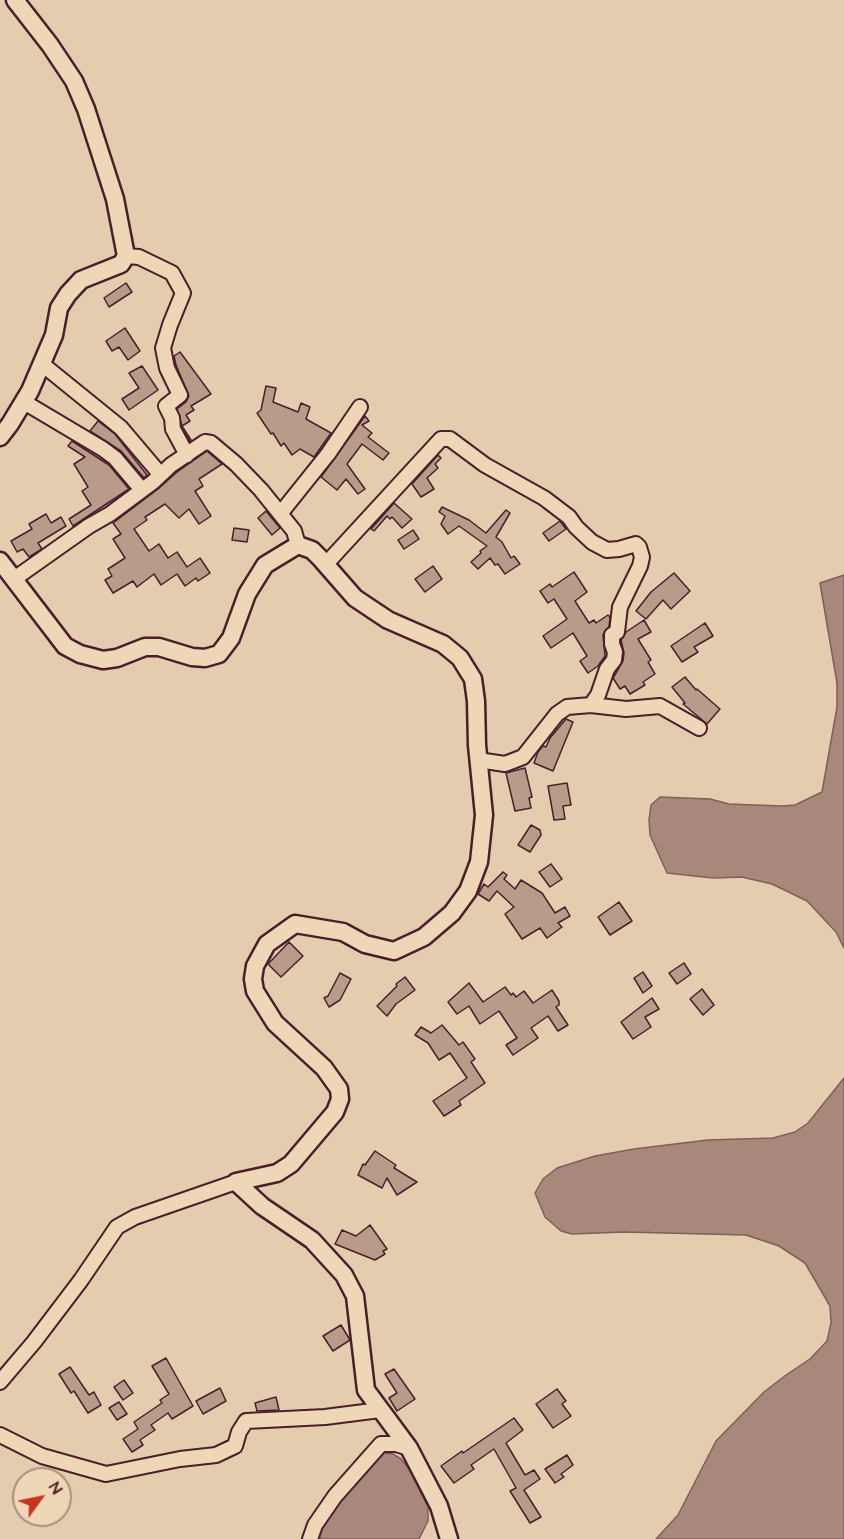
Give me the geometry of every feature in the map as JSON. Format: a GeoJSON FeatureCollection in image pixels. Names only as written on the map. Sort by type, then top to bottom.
{"type":"FeatureCollection","features":[{"type":"Feature","properties":{"kind":"street"},"geometry":{"type":"LineString","coordinates":[[0,437],[24,402],[42,364],[54,335],[58,308],[81,280],[121,264],[126,256],[115,199],[86,109],[74,81],[15,0]]}},
{"type":"Feature","properties":{"kind":"street"},"geometry":{"type":"LineString","coordinates":[[126,256],[139,257],[172,273],[183,293],[170,325],[164,348],[167,368],[180,395],[166,406],[172,418],[173,429],[187,455]]}},
{"type":"Feature","properties":{"kind":"street"},"geometry":{"type":"LineString","coordinates":[[42,364],[121,428],[160,474]]}},
{"type":"Feature","properties":{"kind":"street"},"geometry":{"type":"LineString","coordinates":[[24,402],[103,449],[115,458],[142,490]]}},
{"type":"Feature","properties":{"kind":"street"},"geometry":{"type":"LineString","coordinates":[[280,514],[328,454],[360,407]]}},
{"type":"Feature","properties":{"kind":"street"},"geometry":{"type":"LineString","coordinates":[[326,564],[441,439],[450,439],[485,465],[544,498],[569,517],[592,542],[607,550],[636,544],[639,548],[642,557],[640,566],[620,607],[616,632],[612,635],[614,660],[607,669],[598,695],[591,705]]}},
{"type":"Feature","properties":{"kind":"street"},"geometry":{"type":"LineString","coordinates":[[14,579],[142,490],[160,474],[206,442],[211,443],[236,464],[261,490],[294,531],[298,545]]}},
{"type":"Feature","properties":{"kind":"street"},"geometry":{"type":"LineString","coordinates":[[0,561],[64,646],[80,654],[103,660],[117,658],[145,647],[159,647],[192,657],[206,658],[219,654],[231,638],[247,594],[265,565],[298,545]]}},
{"type":"Feature","properties":{"kind":"street"},"geometry":{"type":"LineString","coordinates":[[0,1382],[75,1289],[117,1227],[135,1217],[236,1182],[277,1173],[291,1164],[335,1112],[340,1098],[339,1089],[324,1068],[275,1023],[255,992],[253,979],[255,966],[267,944],[295,924],[343,932],[365,944],[394,951],[424,937],[452,913],[468,891],[479,862],[484,815],[473,679],[460,658],[442,644],[388,620],[355,598],[312,550],[298,545]]}},
{"type":"Feature","properties":{"kind":"street"},"geometry":{"type":"LineString","coordinates":[[478,760],[505,764],[523,758],[557,714],[567,707],[591,705],[626,709],[660,706],[699,728]]}},
{"type":"Feature","properties":{"kind":"street"},"geometry":{"type":"LineString","coordinates":[[236,1182],[262,1206],[312,1240],[344,1275],[355,1296],[366,1390],[409,1448],[439,1506],[449,1539]]}},
{"type":"Feature","properties":{"kind":"street"},"geometry":{"type":"LineString","coordinates":[[0,1435],[42,1456],[106,1474],[180,1459],[216,1455],[235,1446],[239,1432],[246,1421],[325,1417],[380,1410]]}},
{"type":"Feature","properties":{"kind":"street"},"geometry":{"type":"LineString","coordinates":[[310,1539],[315,1525],[336,1496],[355,1471],[381,1444],[396,1444],[409,1448]]}},
{"type":"Feature","properties":{"kind":"shaded area"},"geometry":{"type":"Polygon","coordinates":[[[844,575],[844,948],[836,932],[807,901],[772,884],[742,877],[713,878],[667,873],[650,835],[649,820],[651,805],[660,797],[710,799],[729,804],[783,806],[795,805],[822,792],[837,707],[837,683],[820,583],[844,575]]]}},
{"type":"Feature","properties":{"kind":"shaded area"},"geometry":{"type":"Polygon","coordinates":[[[844,1078],[844,1539],[656,1539],[678,1515],[716,1441],[764,1392],[810,1359],[827,1341],[831,1323],[830,1306],[805,1263],[779,1246],[746,1235],[624,1232],[572,1234],[561,1231],[545,1217],[535,1193],[543,1179],[557,1168],[595,1156],[708,1140],[773,1138],[795,1132],[808,1123],[844,1078]]]}},
{"type":"Feature","properties":{"kind":"shaded area"},"geometry":{"type":"Polygon","coordinates":[[[384,1453],[393,1454],[401,1459],[410,1470],[428,1507],[428,1521],[419,1539],[321,1539],[318,1534],[324,1522],[348,1488],[384,1453]]]}},
{"type":"Feature","properties":{"kind":"building"},"geometry":{"type":"Polygon","coordinates":[[[126,283],[132,292],[109,307],[104,298],[126,283]]]}},
{"type":"Feature","properties":{"kind":"building"},"geometry":{"type":"Polygon","coordinates":[[[125,328],[140,351],[128,360],[119,347],[112,351],[106,341],[125,328]]]}},
{"type":"Feature","properties":{"kind":"building"},"geometry":{"type":"Polygon","coordinates":[[[180,352],[211,394],[191,406],[194,410],[186,415],[190,421],[182,426],[177,409],[186,402],[189,396],[174,356],[180,352]]]}},
{"type":"Feature","properties":{"kind":"building"},"geometry":{"type":"Polygon","coordinates":[[[142,366],[158,390],[129,410],[122,399],[139,388],[129,373],[142,366]]]}},
{"type":"Feature","properties":{"kind":"building"},"geometry":{"type":"Polygon","coordinates":[[[266,386],[276,388],[273,402],[298,412],[301,403],[310,407],[306,419],[331,433],[314,457],[300,449],[292,455],[284,443],[281,446],[273,433],[271,434],[257,413],[261,410],[266,386]]]}},
{"type":"Feature","properties":{"kind":"building"},"geometry":{"type":"Polygon","coordinates":[[[365,416],[369,421],[362,425],[372,433],[368,437],[389,453],[383,460],[362,444],[347,464],[365,489],[358,494],[346,479],[337,490],[321,477],[365,416]]]}},
{"type":"Feature","properties":{"kind":"building"},"geometry":{"type":"Polygon","coordinates":[[[98,421],[115,434],[147,475],[144,478],[121,451],[90,431],[98,421]]]}},
{"type":"Feature","properties":{"kind":"building"},"geometry":{"type":"Polygon","coordinates":[[[72,441],[109,465],[129,489],[73,526],[69,519],[91,505],[82,491],[88,487],[74,464],[85,457],[68,446],[72,441]]]}},
{"type":"Feature","properties":{"kind":"building"},"geometry":{"type":"Polygon","coordinates":[[[207,451],[222,464],[199,479],[203,486],[195,491],[211,516],[199,524],[189,509],[179,518],[165,504],[145,517],[147,520],[134,529],[149,551],[159,544],[168,558],[177,552],[187,567],[200,558],[210,573],[198,581],[196,578],[185,586],[177,574],[161,585],[154,574],[137,587],[133,581],[113,593],[105,580],[112,576],[108,569],[125,558],[113,539],[121,534],[113,523],[207,451]]]}},
{"type":"Feature","properties":{"kind":"building"},"geometry":{"type":"Polygon","coordinates":[[[438,455],[441,458],[435,464],[438,468],[427,478],[434,489],[421,497],[412,484],[438,455]]]}},
{"type":"Feature","properties":{"kind":"building"},"geometry":{"type":"Polygon","coordinates":[[[394,503],[412,519],[402,528],[392,517],[390,519],[387,516],[374,531],[371,529],[394,503]]]}},
{"type":"Feature","properties":{"kind":"building"},"geometry":{"type":"Polygon","coordinates":[[[442,507],[469,520],[486,533],[506,510],[510,513],[496,537],[502,542],[511,558],[514,556],[520,564],[505,574],[490,558],[478,569],[471,562],[487,546],[459,526],[448,534],[441,524],[445,516],[439,512],[442,507]]]}},
{"type":"Feature","properties":{"kind":"building"},"geometry":{"type":"Polygon","coordinates":[[[266,511],[280,528],[272,535],[258,518],[266,511]]]}},
{"type":"Feature","properties":{"kind":"building"},"geometry":{"type":"Polygon","coordinates":[[[46,514],[51,523],[61,517],[66,526],[38,543],[42,549],[29,557],[23,549],[17,552],[11,541],[32,529],[29,524],[46,514]]]}},
{"type":"Feature","properties":{"kind":"building"},"geometry":{"type":"Polygon","coordinates":[[[560,521],[566,529],[549,541],[543,533],[560,521]]]}},
{"type":"Feature","properties":{"kind":"building"},"geometry":{"type":"Polygon","coordinates":[[[234,528],[249,530],[247,542],[232,540],[234,528]]]}},
{"type":"Feature","properties":{"kind":"building"},"geometry":{"type":"Polygon","coordinates":[[[413,530],[419,539],[404,549],[398,540],[413,530]]]}},
{"type":"Feature","properties":{"kind":"building"},"geometry":{"type":"Polygon","coordinates":[[[433,566],[442,579],[425,592],[415,579],[433,566]]]}},
{"type":"Feature","properties":{"kind":"building"},"geometry":{"type":"Polygon","coordinates":[[[574,572],[587,592],[575,601],[589,623],[594,620],[596,623],[608,615],[610,617],[609,627],[603,635],[605,656],[598,666],[588,673],[580,661],[587,656],[573,633],[551,648],[543,636],[567,619],[554,599],[548,603],[540,591],[550,584],[552,587],[574,572]]]}},
{"type":"Feature","properties":{"kind":"building"},"geometry":{"type":"Polygon","coordinates":[[[674,573],[690,591],[671,609],[663,600],[646,619],[636,611],[651,592],[674,573]]]}},
{"type":"Feature","properties":{"kind":"building"},"geometry":{"type":"Polygon","coordinates":[[[644,620],[651,632],[638,639],[651,660],[648,662],[655,674],[643,682],[645,685],[630,694],[625,686],[620,689],[613,678],[623,661],[621,640],[626,632],[644,620]]]}},
{"type":"Feature","properties":{"kind":"building"},"geometry":{"type":"Polygon","coordinates":[[[705,623],[713,636],[694,647],[698,652],[682,662],[671,646],[705,623]]]}},
{"type":"Feature","properties":{"kind":"building"},"geometry":{"type":"Polygon","coordinates":[[[685,677],[696,690],[720,709],[707,724],[683,704],[685,703],[672,687],[685,677]]]}},
{"type":"Feature","properties":{"kind":"building"},"geometry":{"type":"Polygon","coordinates":[[[566,719],[573,722],[553,771],[534,763],[538,752],[543,746],[546,747],[550,738],[566,719]]]}},
{"type":"Feature","properties":{"kind":"building"},"geometry":{"type":"Polygon","coordinates":[[[525,768],[532,797],[529,798],[531,808],[515,811],[506,773],[525,768]]]}},
{"type":"Feature","properties":{"kind":"building"},"geometry":{"type":"Polygon","coordinates":[[[567,783],[571,805],[563,806],[565,819],[554,820],[548,786],[567,783]]]}},
{"type":"Feature","properties":{"kind":"building"},"geometry":{"type":"Polygon","coordinates":[[[531,825],[540,830],[541,835],[530,852],[518,845],[531,825]]]}},
{"type":"Feature","properties":{"kind":"building"},"geometry":{"type":"Polygon","coordinates":[[[551,864],[562,879],[550,887],[539,872],[551,864]]]}},
{"type":"Feature","properties":{"kind":"building"},"geometry":{"type":"Polygon","coordinates":[[[503,872],[507,875],[504,879],[515,889],[521,880],[542,893],[555,913],[565,907],[570,916],[558,923],[562,927],[547,938],[540,928],[522,939],[505,914],[514,907],[497,891],[489,901],[478,894],[484,884],[488,887],[503,872]]]}},
{"type":"Feature","properties":{"kind":"building"},"geometry":{"type":"Polygon","coordinates":[[[619,902],[632,921],[610,935],[598,917],[619,902]]]}},
{"type":"Feature","properties":{"kind":"building"},"geometry":{"type":"Polygon","coordinates":[[[289,942],[303,956],[281,977],[268,964],[289,942]]]}},
{"type":"Feature","properties":{"kind":"building"},"geometry":{"type":"Polygon","coordinates":[[[684,963],[691,974],[677,984],[669,973],[684,963]]]}},
{"type":"Feature","properties":{"kind":"building"},"geometry":{"type":"Polygon","coordinates":[[[643,972],[652,986],[643,993],[634,978],[643,972]]]}},
{"type":"Feature","properties":{"kind":"building"},"geometry":{"type":"Polygon","coordinates":[[[340,973],[351,979],[340,1000],[329,1007],[324,998],[328,996],[340,973]]]}},
{"type":"Feature","properties":{"kind":"building"},"geometry":{"type":"Polygon","coordinates":[[[405,977],[415,990],[396,1004],[387,1016],[377,1006],[405,977]]]}},
{"type":"Feature","properties":{"kind":"building"},"geometry":{"type":"Polygon","coordinates":[[[469,983],[483,1002],[505,987],[511,995],[513,993],[516,997],[524,991],[533,1003],[552,990],[559,1001],[556,1007],[568,1025],[558,1031],[548,1016],[531,1028],[538,1038],[513,1055],[506,1045],[517,1038],[499,1011],[480,1024],[469,1006],[457,1014],[448,1002],[469,983]]]}},
{"type":"Feature","properties":{"kind":"building"},"geometry":{"type":"Polygon","coordinates":[[[702,989],[714,1005],[703,1015],[690,999],[702,989]]]}},
{"type":"Feature","properties":{"kind":"building"},"geometry":{"type":"Polygon","coordinates":[[[652,998],[659,1009],[645,1017],[651,1027],[633,1039],[621,1022],[652,998]]]}},
{"type":"Feature","properties":{"kind":"building"},"geometry":{"type":"Polygon","coordinates":[[[442,1025],[459,1045],[463,1042],[475,1059],[471,1062],[485,1083],[459,1101],[461,1105],[444,1116],[433,1101],[467,1078],[450,1053],[439,1060],[428,1043],[415,1035],[421,1027],[431,1033],[442,1025]]]}},
{"type":"Feature","properties":{"kind":"building"},"geometry":{"type":"Polygon","coordinates":[[[375,1151],[396,1165],[394,1168],[417,1182],[397,1195],[387,1178],[382,1188],[358,1175],[363,1164],[365,1165],[375,1151]]]}},
{"type":"Feature","properties":{"kind":"building"},"geometry":{"type":"Polygon","coordinates":[[[370,1225],[387,1249],[383,1251],[385,1254],[375,1260],[335,1244],[342,1230],[356,1236],[370,1225]]]}},
{"type":"Feature","properties":{"kind":"building"},"geometry":{"type":"Polygon","coordinates":[[[341,1325],[350,1340],[333,1351],[323,1336],[341,1325]]]}},
{"type":"Feature","properties":{"kind":"building"},"geometry":{"type":"Polygon","coordinates":[[[166,1358],[193,1406],[172,1419],[168,1413],[151,1425],[155,1430],[140,1440],[143,1445],[132,1452],[123,1439],[138,1429],[134,1422],[162,1403],[160,1400],[169,1394],[152,1366],[166,1358]]]}},
{"type":"Feature","properties":{"kind":"building"},"geometry":{"type":"Polygon","coordinates":[[[70,1367],[89,1395],[94,1392],[101,1405],[88,1413],[74,1391],[71,1393],[59,1374],[70,1367]]]}},
{"type":"Feature","properties":{"kind":"building"},"geometry":{"type":"Polygon","coordinates":[[[394,1369],[415,1399],[397,1411],[389,1398],[397,1393],[385,1374],[394,1369]]]}},
{"type":"Feature","properties":{"kind":"building"},"geometry":{"type":"Polygon","coordinates":[[[124,1380],[133,1393],[123,1400],[114,1387],[124,1380]]]}},
{"type":"Feature","properties":{"kind":"building"},"geometry":{"type":"Polygon","coordinates":[[[220,1388],[226,1401],[203,1414],[196,1401],[220,1388]]]}},
{"type":"Feature","properties":{"kind":"building"},"geometry":{"type":"Polygon","coordinates":[[[557,1389],[566,1401],[562,1404],[571,1416],[553,1428],[536,1404],[557,1389]]]}},
{"type":"Feature","properties":{"kind":"building"},"geometry":{"type":"Polygon","coordinates":[[[276,1397],[279,1410],[257,1411],[255,1403],[276,1397]]]}},
{"type":"Feature","properties":{"kind":"building"},"geometry":{"type":"Polygon","coordinates":[[[119,1402],[127,1414],[117,1420],[109,1408],[119,1402]]]}},
{"type":"Feature","properties":{"kind":"building"},"geometry":{"type":"Polygon","coordinates":[[[514,1418],[523,1430],[506,1443],[525,1475],[534,1470],[540,1479],[524,1490],[541,1517],[530,1523],[510,1491],[516,1488],[494,1449],[471,1465],[474,1469],[454,1483],[441,1466],[514,1418]]]}},
{"type":"Feature","properties":{"kind":"building"},"geometry":{"type":"Polygon","coordinates":[[[567,1455],[573,1465],[561,1474],[564,1477],[555,1483],[545,1469],[567,1455]]]}}]}
